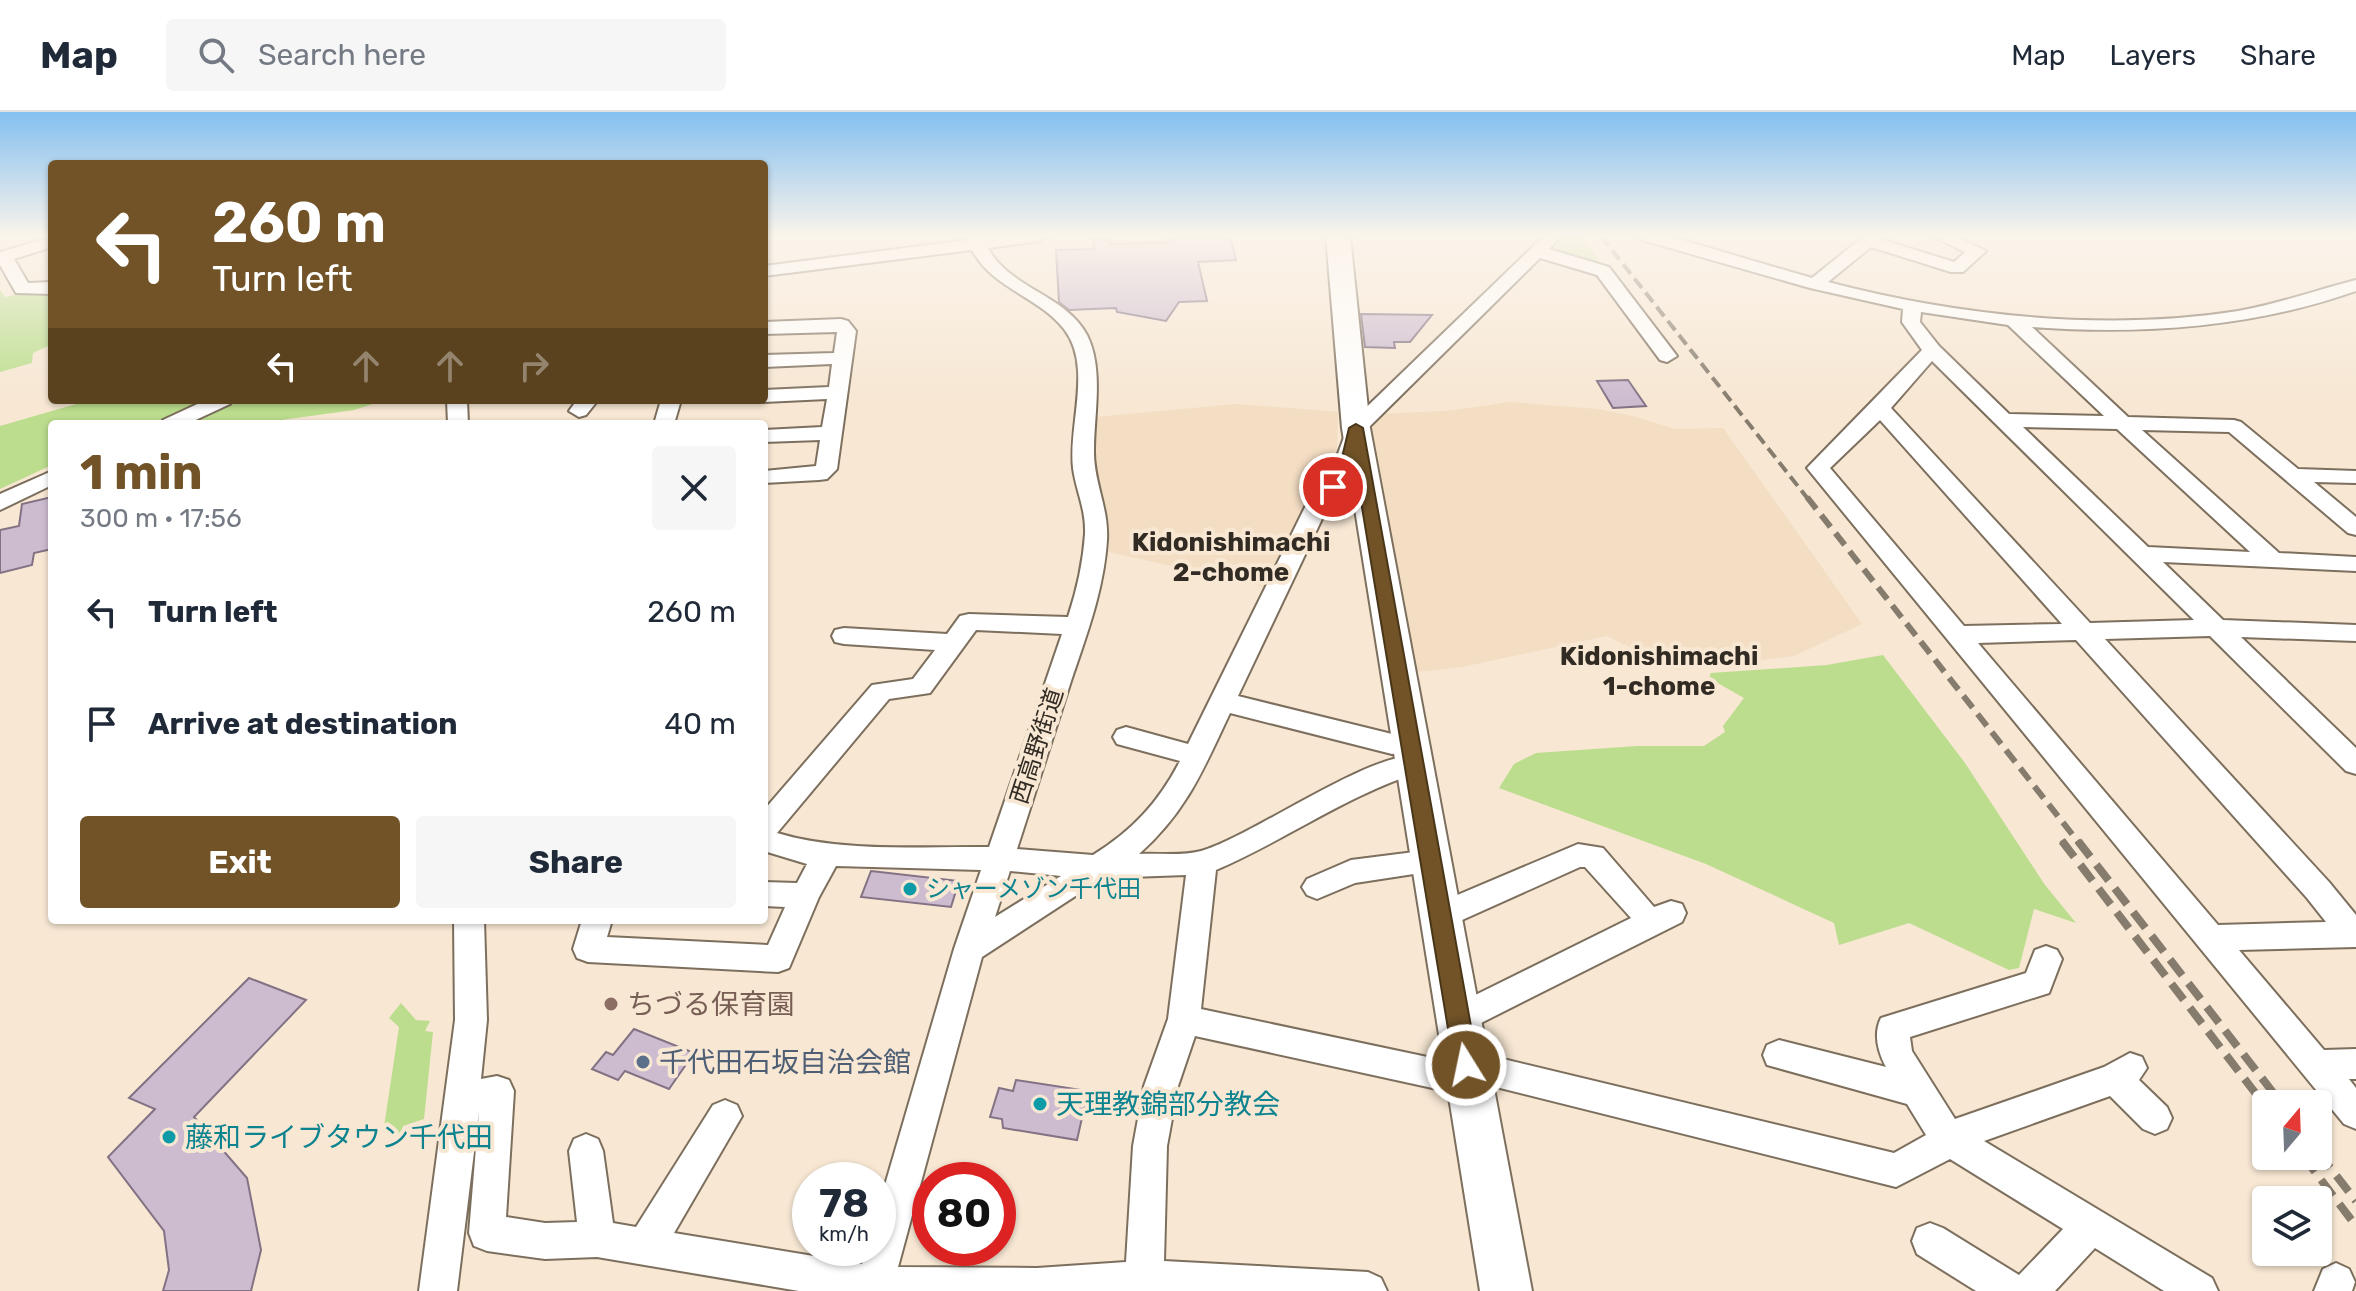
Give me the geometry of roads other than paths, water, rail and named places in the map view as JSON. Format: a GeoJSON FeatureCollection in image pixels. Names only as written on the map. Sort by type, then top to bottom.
{"type":"FeatureCollection","features":[{"type":"Feature","properties":{"kind":"highway"},"geometry":{"type":"LineString","coordinates":[[1343,291],[1356,428],[1506,1291]]}},
{"type":"Feature","properties":{"kind":"street","name":"西高野街道"},"geometry":{"type":"LineString","coordinates":[[874,1288],[969,949],[1088,593],[1096,545],[1095,510],[1083,464],[1086,389],[1080,340],[1071,325],[1025,291]]}},
{"type":"Feature","properties":{"kind":"street"},"geometry":{"type":"LineString","coordinates":[[969,949],[1123,851],[1155,823],[1175,798],[1320,499],[1333,487],[1347,466],[1356,428],[1498,291]]}},
{"type":"Feature","properties":{"kind":"street"},"geometry":{"type":"LineString","coordinates":[[1618,291],[1667,356]]}},
{"type":"Feature","properties":{"kind":"street"},"geometry":{"type":"LineString","coordinates":[[1847,291],[1912,305],[2012,318],[2135,326],[2294,306],[2338,291]]}},
{"type":"Feature","properties":{"kind":"street"},"geometry":{"type":"LineString","coordinates":[[1912,305],[1911,322],[1932,350],[2356,764]]}},
{"type":"Feature","properties":{"kind":"street"},"geometry":{"type":"LineString","coordinates":[[2012,318],[2273,560]]}},
{"type":"Feature","properties":{"kind":"street"},"geometry":{"type":"LineString","coordinates":[[768,328],[841,325],[847,331],[826,469],[819,474],[768,477]]}},
{"type":"Feature","properties":{"kind":"street"},"geometry":{"type":"LineString","coordinates":[[1932,350],[1880,408],[1818,468],[2356,1113]]}},
{"type":"Feature","properties":{"kind":"street"},"geometry":{"type":"LineString","coordinates":[[768,361],[843,358]]}},
{"type":"Feature","properties":{"kind":"street"},"geometry":{"type":"LineString","coordinates":[[768,396],[837,393]]}},
{"type":"Feature","properties":{"kind":"street"},"geometry":{"type":"LineString","coordinates":[[179,420],[214,404]]}},
{"type":"Feature","properties":{"kind":"street"},"geometry":{"type":"LineString","coordinates":[[1880,408],[2318,890],[2354,934]]}},
{"type":"Feature","properties":{"kind":"street"},"geometry":{"type":"LineString","coordinates":[[2002,420],[2234,426],[2356,528]]}},
{"type":"Feature","properties":{"kind":"street"},"geometry":{"type":"LineString","coordinates":[[768,436],[831,433]]}},
{"type":"Feature","properties":{"kind":"street"},"geometry":{"type":"LineString","coordinates":[[2294,475],[2356,477]]}},
{"type":"Feature","properties":{"kind":"street"},"geometry":{"type":"LineString","coordinates":[[0,503],[48,479]]}},
{"type":"Feature","properties":{"kind":"street"},"geometry":{"type":"LineString","coordinates":[[2141,554],[2356,564]]}},
{"type":"Feature","properties":{"kind":"street"},"geometry":{"type":"LineString","coordinates":[[768,824],[881,691],[921,687],[969,622],[1077,626]]}},
{"type":"Feature","properties":{"kind":"street"},"geometry":{"type":"LineString","coordinates":[[1955,635],[2219,628],[2356,633]]}},
{"type":"Feature","properties":{"kind":"street"},"geometry":{"type":"LineString","coordinates":[[844,636],[952,643]]}},
{"type":"Feature","properties":{"kind":"street"},"geometry":{"type":"LineString","coordinates":[[768,841],[803,852],[828,854],[999,859],[1097,867],[1202,863],[1238,848],[1383,773],[1411,754],[1392,744],[1223,702]]}},
{"type":"Feature","properties":{"kind":"street"},"geometry":{"type":"LineString","coordinates":[[1126,737],[1196,756]]}},
{"type":"Feature","properties":{"kind":"street"},"geometry":{"type":"LineString","coordinates":[[596,924],[588,949],[778,959],[805,895],[828,854]]}},
{"type":"Feature","properties":{"kind":"street"},"geometry":{"type":"LineString","coordinates":[[1440,916],[1578,855],[1593,856],[1640,909]]}},
{"type":"Feature","properties":{"kind":"street"},"geometry":{"type":"LineString","coordinates":[[1317,887],[1351,872],[1430,862]]}},
{"type":"Feature","properties":{"kind":"street"},"geometry":{"type":"LineString","coordinates":[[1149,1285],[1145,1262],[1150,1146],[1161,1086],[1184,1019],[1202,863]]}},
{"type":"Feature","properties":{"kind":"street"},"geometry":{"type":"LineString","coordinates":[[768,894],[805,895]]}},
{"type":"Feature","properties":{"kind":"street"},"geometry":{"type":"LineString","coordinates":[[1458,1019],[1671,913]]}},
{"type":"Feature","properties":{"kind":"street"},"geometry":{"type":"LineString","coordinates":[[438,1291],[471,1020],[469,924]]}},
{"type":"Feature","properties":{"kind":"street"},"geometry":{"type":"LineString","coordinates":[[2211,938],[2354,934]]}},
{"type":"Feature","properties":{"kind":"street"},"geometry":{"type":"LineString","coordinates":[[2046,959],[2038,983],[1892,1028],[1896,1055],[1947,1138],[2199,1291]]}},
{"type":"Feature","properties":{"kind":"street"},"geometry":{"type":"LineString","coordinates":[[1184,1019],[1468,1073],[1896,1170],[1935,1150],[1947,1138],[2122,1074],[2155,1118]]}},
{"type":"Feature","properties":{"kind":"street"},"geometry":{"type":"LineString","coordinates":[[1779,1055],[1921,1092]]}},
{"type":"Feature","properties":{"kind":"street"},"geometry":{"type":"LineString","coordinates":[[2316,1065],[2356,1064]]}},
{"type":"Feature","properties":{"kind":"street"},"geometry":{"type":"LineString","coordinates":[[461,1099],[497,1091],[487,1233],[545,1241],[597,1239],[874,1288],[1149,1285],[1368,1291]]}},
{"type":"Feature","properties":{"kind":"street"},"geometry":{"type":"LineString","coordinates":[[645,1247],[725,1116]]}},
{"type":"Feature","properties":{"kind":"street"},"geometry":{"type":"LineString","coordinates":[[586,1151],[597,1239]]}},
{"type":"Feature","properties":{"kind":"street"},"geometry":{"type":"LineString","coordinates":[[2029,1291],[2092,1225]]}},
{"type":"Feature","properties":{"kind":"street"},"geometry":{"type":"LineString","coordinates":[[1930,1241],[2010,1291]]}},
{"type":"Feature","properties":{"kind":"railway"},"geometry":{"type":"LineString","coordinates":[[1644,291],[1808,499]]}},
{"type":"Feature","properties":{"kind":"railway"},"geometry":{"type":"LineString","coordinates":[[1807,497],[2079,843]]}},
{"type":"Feature","properties":{"kind":"railway"},"geometry":{"type":"LineString","coordinates":[[2062,841],[2253,1090]]}},
{"type":"Feature","properties":{"kind":"railway"},"geometry":{"type":"LineString","coordinates":[[2078,841],[2271,1090]]}},
{"type":"Feature","properties":{"kind":"railway"},"geometry":{"type":"LineString","coordinates":[[2314,1170],[2356,1226]]}},
{"type":"Feature","properties":{"kind":"railway"},"geometry":{"type":"LineString","coordinates":[[2332,1170],[2356,1201]]}},
{"type":"Feature","properties":{"kind":"place","name":"シャーメゾン千代田"},"geometry":{"type":"Point","coordinates":[910,889]}},
{"type":"Feature","properties":{"kind":"place","name":"ちづる保育園"},"geometry":{"type":"Point","coordinates":[611,1004]}},
{"type":"Feature","properties":{"kind":"place","name":"千代田石坂自治会館"},"geometry":{"type":"Point","coordinates":[643,1062]}},
{"type":"Feature","properties":{"kind":"place","name":"天理教錦部分教会"},"geometry":{"type":"Point","coordinates":[1040,1104]}},
{"type":"Feature","properties":{"kind":"place","name":"藤和ライブタウン千代田"},"geometry":{"type":"Point","coordinates":[169,1137]}},
{"type":"Feature","properties":{"kind":"district","name":"Kidonishimachi 2-chome"},"geometry":{"type":"Point","coordinates":[1231,557]}},
{"type":"Feature","properties":{"kind":"district","name":"Kidonishimachi 1-chome"},"geometry":{"type":"Point","coordinates":[1659,671]}}]}
